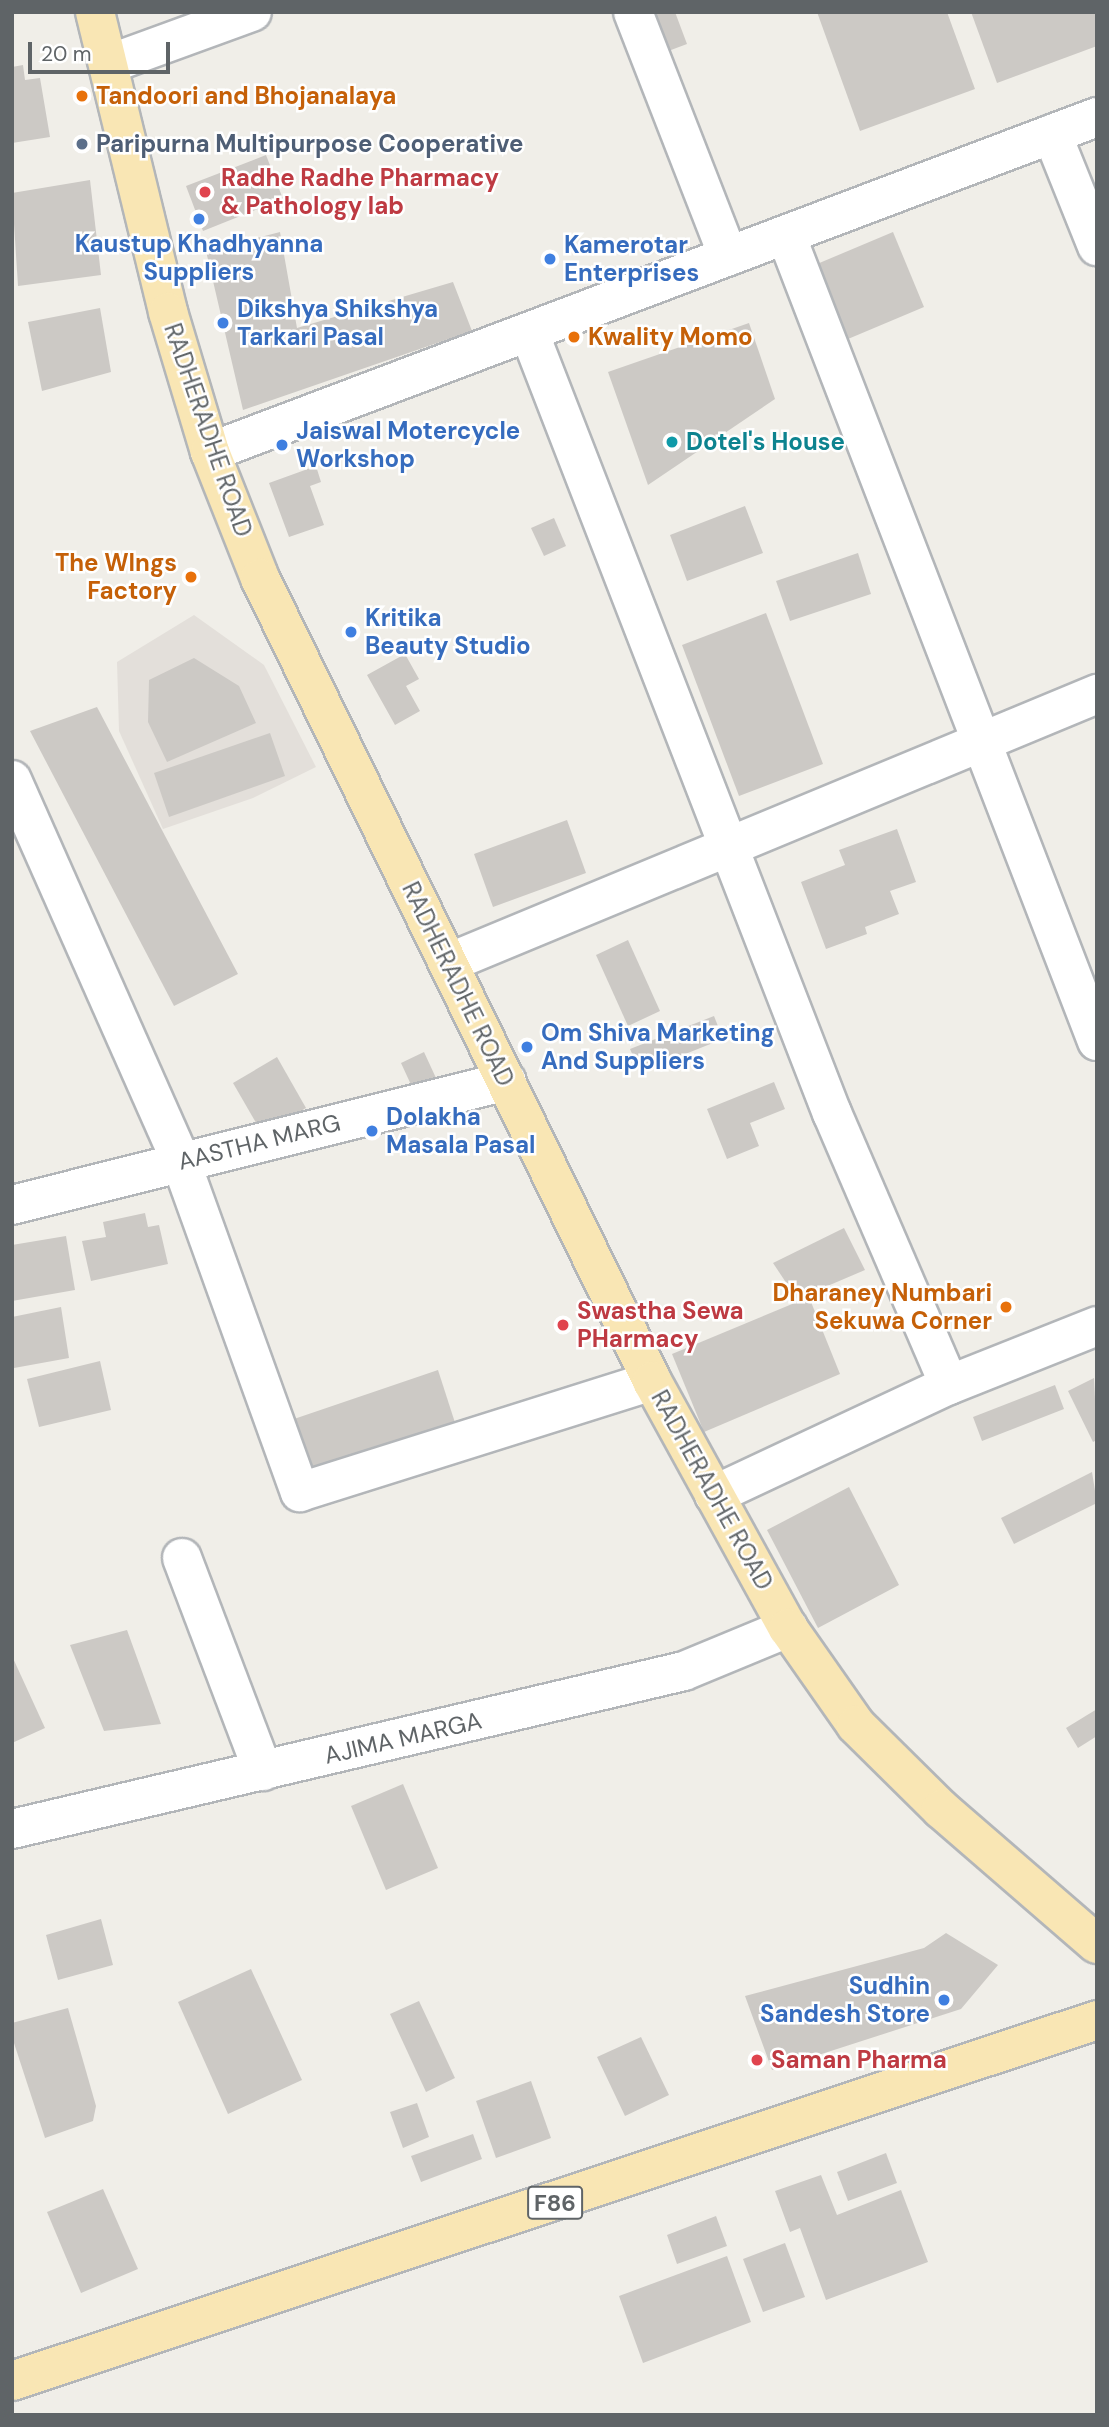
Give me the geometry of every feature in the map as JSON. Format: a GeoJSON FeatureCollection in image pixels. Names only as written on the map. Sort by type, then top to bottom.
{"type":"FeatureCollection","features":[{"type":"Feature","properties":{"kind":"main road","name":"RADHERADHE ROAD"},"geometry":{"type":"LineString","coordinates":[[95,12],[169,312],[210,452],[260,578],[652,1381],[788,1628],[856,1725],[896,1767],[1097,1944]]}},
{"type":"Feature","properties":{"kind":"main road","name":"F86"},"geometry":{"type":"LineString","coordinates":[[12,2381],[1097,2020]]}},
{"type":"Feature","properties":{"kind":"street"},"geometry":{"type":"LineString","coordinates":[[109,64],[252,12]]}},
{"type":"Feature","properties":{"kind":"street"},"geometry":{"type":"LineString","coordinates":[[633,12],[728,256]]}},
{"type":"Feature","properties":{"kind":"street"},"geometry":{"type":"LineString","coordinates":[[210,452],[1097,117]]}},
{"type":"Feature","properties":{"kind":"street"},"geometry":{"type":"LineString","coordinates":[[1052,134],[1097,246]]}},
{"type":"Feature","properties":{"kind":"street"},"geometry":{"type":"LineString","coordinates":[[786,235],[1097,1041]]}},
{"type":"Feature","properties":{"kind":"street"},"geometry":{"type":"LineString","coordinates":[[529,332],[832,1113],[948,1385]]}},
{"type":"Feature","properties":{"kind":"street"},"geometry":{"type":"LineString","coordinates":[[448,963],[1097,694]]}},
{"type":"Feature","properties":{"kind":"street"},"geometry":{"type":"LineString","coordinates":[[12,780],[181,1162],[300,1492],[652,1381]]}},
{"type":"Feature","properties":{"kind":"street","name":"AASTHA MARG"},"geometry":{"type":"LineString","coordinates":[[12,1205],[507,1081]]}},
{"type":"Feature","properties":{"kind":"street"},"geometry":{"type":"LineString","coordinates":[[714,1494],[948,1385],[1097,1326]]}},
{"type":"Feature","properties":{"kind":"street"},"geometry":{"type":"LineString","coordinates":[[182,1558],[263,1771]]}},
{"type":"Feature","properties":{"kind":"street","name":"AJIMA MARGA"},"geometry":{"type":"LineString","coordinates":[[12,1829],[684,1671],[788,1628]]}},
{"type":"Feature","properties":{"kind":"shaded area"},"geometry":{"type":"Polygon","coordinates":[[[194,615],[264,665],[316,767],[253,798],[163,829],[119,731],[117,662],[194,615]]]}},
{"type":"Feature","properties":{"kind":"building"},"geometry":{"type":"Polygon","coordinates":[[[653,12],[675,12],[687,44],[663,53],[653,12]]]}},
{"type":"Feature","properties":{"kind":"building"},"geometry":{"type":"Polygon","coordinates":[[[817,12],[947,12],[975,89],[860,131],[817,12]]]}},
{"type":"Feature","properties":{"kind":"building"},"geometry":{"type":"Polygon","coordinates":[[[971,12],[1097,12],[1097,46],[997,83],[971,12]]]}},
{"type":"Feature","properties":{"kind":"building"},"geometry":{"type":"Polygon","coordinates":[[[23,65],[25,80],[40,78],[50,137],[12,143],[12,67],[23,65]]]}},
{"type":"Feature","properties":{"kind":"building"},"geometry":{"type":"Polygon","coordinates":[[[266,155],[283,199],[203,231],[186,186],[266,155]]]}},
{"type":"Feature","properties":{"kind":"building"},"geometry":{"type":"Polygon","coordinates":[[[90,180],[101,275],[18,286],[12,193],[90,180]]]}},
{"type":"Feature","properties":{"kind":"building"},"geometry":{"type":"Polygon","coordinates":[[[280,232],[297,328],[453,282],[472,331],[243,410],[206,251],[280,232]]]}},
{"type":"Feature","properties":{"kind":"building"},"geometry":{"type":"Polygon","coordinates":[[[893,232],[924,307],[848,339],[817,264],[893,232]]]}},
{"type":"Feature","properties":{"kind":"building"},"geometry":{"type":"Polygon","coordinates":[[[100,308],[111,372],[42,391],[28,322],[100,308]]]}},
{"type":"Feature","properties":{"kind":"building","name":"Dotel's House"},"geometry":{"type":"Polygon","coordinates":[[[749,323],[775,399],[648,485],[608,372],[749,323]]]}},
{"type":"Feature","properties":{"kind":"building"},"geometry":{"type":"Polygon","coordinates":[[[316,466],[321,482],[310,486],[324,525],[289,537],[269,483],[316,466]]]}},
{"type":"Feature","properties":{"kind":"building"},"geometry":{"type":"Polygon","coordinates":[[[745,506],[763,553],[687,581],[670,535],[745,506]]]}},
{"type":"Feature","properties":{"kind":"building"},"geometry":{"type":"Polygon","coordinates":[[[554,518],[566,546],[544,556],[531,528],[554,518]]]}},
{"type":"Feature","properties":{"kind":"building"},"geometry":{"type":"Polygon","coordinates":[[[858,553],[871,594],[790,621],[776,581],[858,553]]]}},
{"type":"Feature","properties":{"kind":"building"},"geometry":{"type":"Polygon","coordinates":[[[766,613],[823,764],[739,796],[682,645],[766,613]]]}},
{"type":"Feature","properties":{"kind":"building"},"geometry":{"type":"Polygon","coordinates":[[[405,654],[419,679],[406,686],[420,711],[395,725],[367,675],[405,654]]]}},
{"type":"Feature","properties":{"kind":"building"},"geometry":{"type":"Polygon","coordinates":[[[194,658],[239,686],[256,723],[167,762],[148,722],[149,680],[194,658]]]}},
{"type":"Feature","properties":{"kind":"building"},"geometry":{"type":"Polygon","coordinates":[[[97,707],[238,974],[174,1006],[30,731],[97,707]]]}},
{"type":"Feature","properties":{"kind":"building"},"geometry":{"type":"Polygon","coordinates":[[[270,733],[285,776],[169,817],[154,773],[270,733]]]}},
{"type":"Feature","properties":{"kind":"building"},"geometry":{"type":"Polygon","coordinates":[[[567,820],[586,873],[493,907],[474,854],[567,820]]]}},
{"type":"Feature","properties":{"kind":"building"},"geometry":{"type":"Polygon","coordinates":[[[897,829],[916,882],[890,891],[899,914],[865,927],[867,934],[826,949],[801,882],[845,865],[839,850],[897,829]]]}},
{"type":"Feature","properties":{"kind":"building"},"geometry":{"type":"Polygon","coordinates":[[[628,940],[660,1011],[628,1026],[596,955],[628,940]]]}},
{"type":"Feature","properties":{"kind":"building"},"geometry":{"type":"Polygon","coordinates":[[[714,1016],[723,1039],[640,1072],[630,1049],[714,1016]]]}},
{"type":"Feature","properties":{"kind":"building"},"geometry":{"type":"Polygon","coordinates":[[[424,1052],[436,1078],[413,1089],[401,1063],[424,1052]]]}},
{"type":"Feature","properties":{"kind":"building"},"geometry":{"type":"Polygon","coordinates":[[[277,1057],[306,1108],[262,1133],[233,1083],[277,1057]]]}},
{"type":"Feature","properties":{"kind":"building"},"geometry":{"type":"Polygon","coordinates":[[[774,1082],[785,1109],[750,1123],[759,1146],[727,1159],[707,1109],[774,1082]]]}},
{"type":"Feature","properties":{"kind":"building"},"geometry":{"type":"Polygon","coordinates":[[[145,1213],[148,1227],[159,1225],[168,1264],[91,1281],[82,1241],[106,1237],[103,1222],[145,1213]]]}},
{"type":"Feature","properties":{"kind":"building"},"geometry":{"type":"Polygon","coordinates":[[[844,1228],[865,1270],[797,1299],[773,1263],[844,1228]]]}},
{"type":"Feature","properties":{"kind":"building"},"geometry":{"type":"Polygon","coordinates":[[[66,1236],[75,1290],[12,1301],[12,1245],[66,1236]]]}},
{"type":"Feature","properties":{"kind":"building"},"geometry":{"type":"Polygon","coordinates":[[[809,1297],[840,1374],[704,1432],[672,1354],[809,1297]]]}},
{"type":"Feature","properties":{"kind":"building"},"geometry":{"type":"Polygon","coordinates":[[[61,1307],[69,1358],[14,1368],[12,1317],[61,1307]]]}},
{"type":"Feature","properties":{"kind":"building"},"geometry":{"type":"Polygon","coordinates":[[[100,1361],[111,1410],[39,1427],[27,1379],[100,1361]]]}},
{"type":"Feature","properties":{"kind":"building"},"geometry":{"type":"Polygon","coordinates":[[[438,1370],[458,1432],[314,1480],[294,1419],[438,1370]]]}},
{"type":"Feature","properties":{"kind":"building"},"geometry":{"type":"Polygon","coordinates":[[[1094,1378],[1097,1440],[1093,1442],[1068,1391],[1094,1378]]]}},
{"type":"Feature","properties":{"kind":"building"},"geometry":{"type":"Polygon","coordinates":[[[1055,1385],[1064,1409],[982,1441],[973,1417],[1055,1385]]]}},
{"type":"Feature","properties":{"kind":"building"},"geometry":{"type":"Polygon","coordinates":[[[1092,1472],[1097,1503],[1014,1544],[1001,1518],[1092,1472]]]}},
{"type":"Feature","properties":{"kind":"building"},"geometry":{"type":"Polygon","coordinates":[[[849,1487],[899,1585],[818,1628],[767,1530],[849,1487]]]}},
{"type":"Feature","properties":{"kind":"building"},"geometry":{"type":"Polygon","coordinates":[[[127,1630],[161,1724],[104,1731],[70,1645],[127,1630]]]}},
{"type":"Feature","properties":{"kind":"building"},"geometry":{"type":"Polygon","coordinates":[[[12,1656],[45,1728],[12,1743],[12,1656]]]}},
{"type":"Feature","properties":{"kind":"building"},"geometry":{"type":"Polygon","coordinates":[[[1097,1709],[1097,1736],[1078,1748],[1066,1728],[1097,1709]]]}},
{"type":"Feature","properties":{"kind":"building"},"geometry":{"type":"Polygon","coordinates":[[[403,1784],[438,1868],[386,1890],[351,1806],[403,1784]]]}},
{"type":"Feature","properties":{"kind":"building"},"geometry":{"type":"Polygon","coordinates":[[[101,1919],[113,1965],[58,1980],[46,1935],[101,1919]]]}},
{"type":"Feature","properties":{"kind":"building"},"geometry":{"type":"Polygon","coordinates":[[[946,1933],[998,1965],[961,2009],[772,2070],[745,1996],[924,1948],[946,1933]]]}},
{"type":"Feature","properties":{"kind":"building"},"geometry":{"type":"Polygon","coordinates":[[[251,1969],[302,2080],[228,2114],[178,2002],[251,1969]]]}},
{"type":"Feature","properties":{"kind":"building"},"geometry":{"type":"Polygon","coordinates":[[[419,2001],[455,2078],[426,2092],[390,2014],[419,2001]]]}},
{"type":"Feature","properties":{"kind":"building"},"geometry":{"type":"Polygon","coordinates":[[[68,2008],[96,2106],[93,2121],[45,2138],[12,2037],[12,2023],[68,2008]]]}},
{"type":"Feature","properties":{"kind":"building"},"geometry":{"type":"Polygon","coordinates":[[[641,2037],[669,2095],[625,2116],[597,2057],[641,2037]]]}},
{"type":"Feature","properties":{"kind":"building"},"geometry":{"type":"Polygon","coordinates":[[[531,2081],[551,2138],[496,2158],[476,2101],[531,2081]]]}},
{"type":"Feature","properties":{"kind":"building"},"geometry":{"type":"Polygon","coordinates":[[[417,2103],[429,2137],[403,2148],[390,2112],[417,2103]]]}},
{"type":"Feature","properties":{"kind":"building"},"geometry":{"type":"Polygon","coordinates":[[[473,2134],[482,2159],[421,2182],[411,2156],[473,2134]]]}},
{"type":"Feature","properties":{"kind":"building"},"geometry":{"type":"Polygon","coordinates":[[[886,2153],[897,2183],[848,2201],[837,2172],[886,2153]]]}},
{"type":"Feature","properties":{"kind":"building"},"geometry":{"type":"Polygon","coordinates":[[[821,2175],[837,2215],[901,2190],[928,2262],[826,2300],[800,2228],[790,2232],[775,2191],[821,2175]]]}},
{"type":"Feature","properties":{"kind":"building"},"geometry":{"type":"Polygon","coordinates":[[[103,2189],[138,2269],[81,2293],[47,2212],[103,2189]]]}},
{"type":"Feature","properties":{"kind":"building"},"geometry":{"type":"Polygon","coordinates":[[[716,2216],[727,2246],[677,2264],[667,2235],[716,2216]]]}},
{"type":"Feature","properties":{"kind":"building"},"geometry":{"type":"Polygon","coordinates":[[[785,2243],[805,2297],[763,2312],[743,2259],[785,2243]]]}},
{"type":"Feature","properties":{"kind":"building"},"geometry":{"type":"Polygon","coordinates":[[[727,2256],[751,2322],[643,2363],[619,2296],[727,2256]]]}},
{"type":"Feature","properties":{"kind":"place","name":"Tandoori and Bhojanalaya"},"geometry":{"type":"Point","coordinates":[82,96]}},
{"type":"Feature","properties":{"kind":"place","name":"Paripurna Multipurpose Cooperative"},"geometry":{"type":"Point","coordinates":[82,144]}},
{"type":"Feature","properties":{"kind":"place","name":"Radhe Radhe Pharmacy & Pathology lab"},"geometry":{"type":"Point","coordinates":[205,192]}},
{"type":"Feature","properties":{"kind":"place","name":"Kaustup Khadhyanna Suppliers"},"geometry":{"type":"Point","coordinates":[199,219]}},
{"type":"Feature","properties":{"kind":"place","name":"Kamerotar Enterprises"},"geometry":{"type":"Point","coordinates":[550,259]}},
{"type":"Feature","properties":{"kind":"place","name":"Dikshya Shikshya Tarkari Pasal"},"geometry":{"type":"Point","coordinates":[223,323]}},
{"type":"Feature","properties":{"kind":"place","name":"Kwality Momo"},"geometry":{"type":"Point","coordinates":[574,337]}},
{"type":"Feature","properties":{"kind":"place","name":"Dotel's House"},"geometry":{"type":"Point","coordinates":[672,442]}},
{"type":"Feature","properties":{"kind":"place","name":"Jaiswal Motercycle Workshop"},"geometry":{"type":"Point","coordinates":[282,445]}},
{"type":"Feature","properties":{"kind":"place","name":"The WIngs Factory"},"geometry":{"type":"Point","coordinates":[191,577]}},
{"type":"Feature","properties":{"kind":"place","name":"Kritika Beauty Studio"},"geometry":{"type":"Point","coordinates":[351,632]}},
{"type":"Feature","properties":{"kind":"place","name":"Om Shiva Marketing And Suppliers"},"geometry":{"type":"Point","coordinates":[527,1047]}},
{"type":"Feature","properties":{"kind":"place","name":"Dolakha Masala Pasal"},"geometry":{"type":"Point","coordinates":[372,1131]}},
{"type":"Feature","properties":{"kind":"place","name":"Dharaney Numbari Sekuwa Corner"},"geometry":{"type":"Point","coordinates":[1006,1307]}},
{"type":"Feature","properties":{"kind":"place","name":"Swastha Sewa PHarmacy"},"geometry":{"type":"Point","coordinates":[563,1325]}},
{"type":"Feature","properties":{"kind":"place","name":"Sudhin Sandesh Store"},"geometry":{"type":"Point","coordinates":[944,2000]}},
{"type":"Feature","properties":{"kind":"place","name":"Saman Pharma"},"geometry":{"type":"Point","coordinates":[757,2060]}}]}
